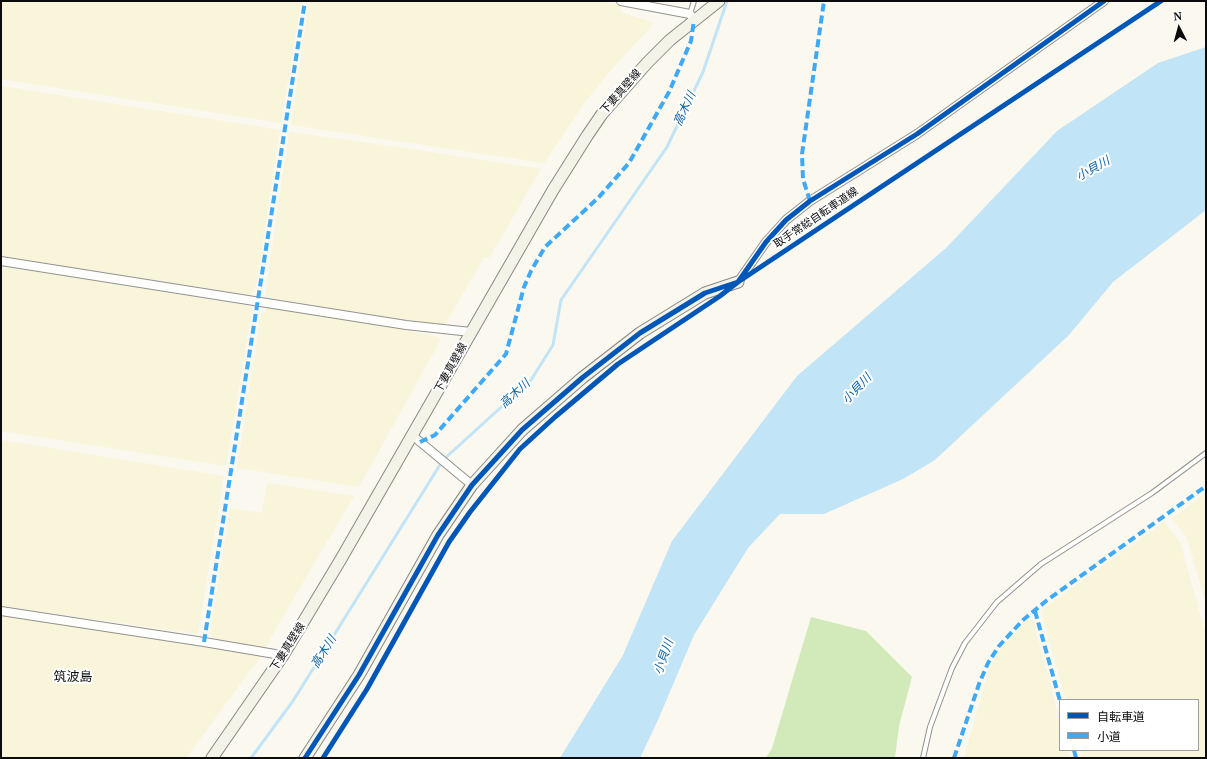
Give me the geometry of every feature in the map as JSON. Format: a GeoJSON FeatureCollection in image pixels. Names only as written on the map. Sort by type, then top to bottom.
{"type":"FeatureCollection","features":[{"type":"Feature","properties":{"kind":"main road","name":"下妻真壁線"},"geometry":{"type":"LineString","coordinates":[[212,758],[282,657],[413,436],[471,332],[565,170],[602,114],[647,63],[695,16],[719,1]]}},
{"type":"Feature","properties":{"kind":"main road"},"geometry":{"type":"LineString","coordinates":[[305,758],[359,675],[438,535],[472,485],[522,430],[582,378],[640,333],[704,293],[738,282]]}},
{"type":"Feature","properties":{"kind":"street"},"geometry":{"type":"LineString","coordinates":[[621,1],[632,2],[695,16]]}},
{"type":"Feature","properties":{"kind":"street"},"geometry":{"type":"LineString","coordinates":[[738,282],[766,242],[786,220],[810,201],[917,134],[1104,1]]}},
{"type":"Feature","properties":{"kind":"street"},"geometry":{"type":"LineString","coordinates":[[1,261],[406,325],[471,332]]}},
{"type":"Feature","properties":{"kind":"street"},"geometry":{"type":"LineString","coordinates":[[413,436],[472,485]]}},
{"type":"Feature","properties":{"kind":"street"},"geometry":{"type":"LineString","coordinates":[[1,611],[204,642],[282,657]]}},
{"type":"Feature","properties":{"kind":"lane"},"geometry":{"type":"LineString","coordinates":[[694,1],[695,16]]}},
{"type":"Feature","properties":{"kind":"lane"},"geometry":{"type":"LineString","coordinates":[[923,758],[930,728],[952,668],[965,643],[997,602],[1041,564],[1152,494],[1206,453]]}},
{"type":"Feature","properties":{"kind":"shaded area"},"geometry":{"type":"Polygon","coordinates":[[[1,1],[301,1],[281,123],[1,79],[1,1]]]}},
{"type":"Feature","properties":{"kind":"shaded area"},"geometry":{"type":"Polygon","coordinates":[[[309,1],[598,1],[621,5],[620,12],[652,22],[650,28],[617,63],[585,102],[544,163],[291,125],[309,1]]]}},
{"type":"Feature","properties":{"kind":"shaded area"},"geometry":{"type":"Polygon","coordinates":[[[1,86],[280,130],[255,292],[252,292],[251,295],[1,257],[1,86]]]}},
{"type":"Feature","properties":{"kind":"shaded area"},"geometry":{"type":"Polygon","coordinates":[[[289,132],[541,169],[489,258],[484,257],[445,327],[265,297],[289,132]]]}},
{"type":"Feature","properties":{"kind":"shaded area"},"geometry":{"type":"Polygon","coordinates":[[[1,266],[250,306],[252,309],[226,466],[1,431],[1,266]]]}},
{"type":"Feature","properties":{"kind":"shaded area"},"geometry":{"type":"Polygon","coordinates":[[[266,307],[389,327],[431,335],[441,339],[359,487],[237,468],[261,313],[266,312],[266,307]]]}},
{"type":"Feature","properties":{"kind":"shaded area"},"geometry":{"type":"Polygon","coordinates":[[[1,440],[224,476],[198,634],[1,606],[1,440]]]}},
{"type":"Feature","properties":{"kind":"shaded area"},"geometry":{"type":"Polygon","coordinates":[[[267,483],[354,496],[275,630],[266,648],[213,640],[210,634],[230,508],[262,513],[267,483]]]}},
{"type":"Feature","properties":{"kind":"shaded area"},"geometry":{"type":"Polygon","coordinates":[[[1206,493],[1206,604],[1187,538],[1172,518],[1206,493]]]}},
{"type":"Feature","properties":{"kind":"shaded area"},"geometry":{"type":"Polygon","coordinates":[[[1164,522],[1180,542],[1206,635],[1206,758],[1082,758],[1080,751],[1199,751],[1199,699],[1066,699],[1042,616],[1043,609],[1164,522]]]}},
{"type":"Feature","properties":{"kind":"shaded area"},"geometry":{"type":"Polygon","coordinates":[[[1,615],[261,656],[186,758],[1,758],[1,615]]]}},
{"type":"Feature","properties":{"kind":"shaded area"},"geometry":{"type":"Polygon","coordinates":[[[1027,620],[1033,620],[1059,716],[1059,751],[1068,751],[1070,758],[964,758],[990,666],[1001,649],[1027,620]]]}},
{"type":"Feature","properties":{"kind":"green space"},"geometry":{"type":"Polygon","coordinates":[[[811,617],[866,631],[912,677],[899,726],[895,758],[766,758],[772,748],[811,617]]]}},
{"type":"Feature","properties":{"kind":"water","name":"小貝川"},"geometry":{"type":"Polygon","coordinates":[[[1206,47],[1206,210],[1113,282],[1069,335],[935,460],[903,479],[824,514],[780,514],[748,548],[694,635],[658,720],[640,758],[560,758],[623,655],[672,541],[797,376],[946,248],[1057,131],[1158,63],[1206,47]]]}},
{"type":"Feature","properties":{"kind":"waterway","name":"高木川"},"geometry":{"type":"LineString","coordinates":[[251,758],[293,701],[443,460],[531,380],[553,345],[561,300],[667,147],[703,72],[727,1]]}},
{"type":"Feature","properties":{"kind":"marked path"},"geometry":{"type":"LineString","coordinates":[[204,642],[305,1]]}},
{"type":"Feature","properties":{"kind":"marked path"},"geometry":{"type":"LineString","coordinates":[[810,201],[803,179],[802,154],[824,1]]}},
{"type":"Feature","properties":{"kind":"marked path"},"geometry":{"type":"LineString","coordinates":[[420,442],[435,435],[506,354],[524,287],[531,271],[545,247],[598,198],[629,163],[669,92],[691,41],[694,20]]}},
{"type":"Feature","properties":{"kind":"marked path"},"geometry":{"type":"LineString","coordinates":[[954,758],[979,684],[988,663],[999,646],[1023,620],[1046,601],[1206,486]]}},
{"type":"Feature","properties":{"kind":"marked path"},"geometry":{"type":"LineString","coordinates":[[1035,611],[1059,699]]}},
{"type":"Feature","properties":{"kind":"marked path"},"geometry":{"type":"LineString","coordinates":[[1074,751],[1076,758]]}},
{"type":"Feature","properties":{"kind":"cycle path","name":"取手常総自転車道線"},"geometry":{"type":"LineString","coordinates":[[305,758],[359,675],[438,535],[472,485],[522,430],[582,378],[640,333],[705,293],[738,282],[766,242],[786,220],[810,201],[917,134],[1104,1]]}},
{"type":"Feature","properties":{"kind":"cycle path","name":"取手常総自転車道線"},"geometry":{"type":"LineString","coordinates":[[323,758],[367,689],[449,542],[470,512],[520,449],[555,417],[618,364],[720,296],[738,282],[1161,1]]}},
{"type":"Feature","properties":{"kind":"district","name":"筑波島"},"geometry":{"type":"Point","coordinates":[73,677]}}]}
